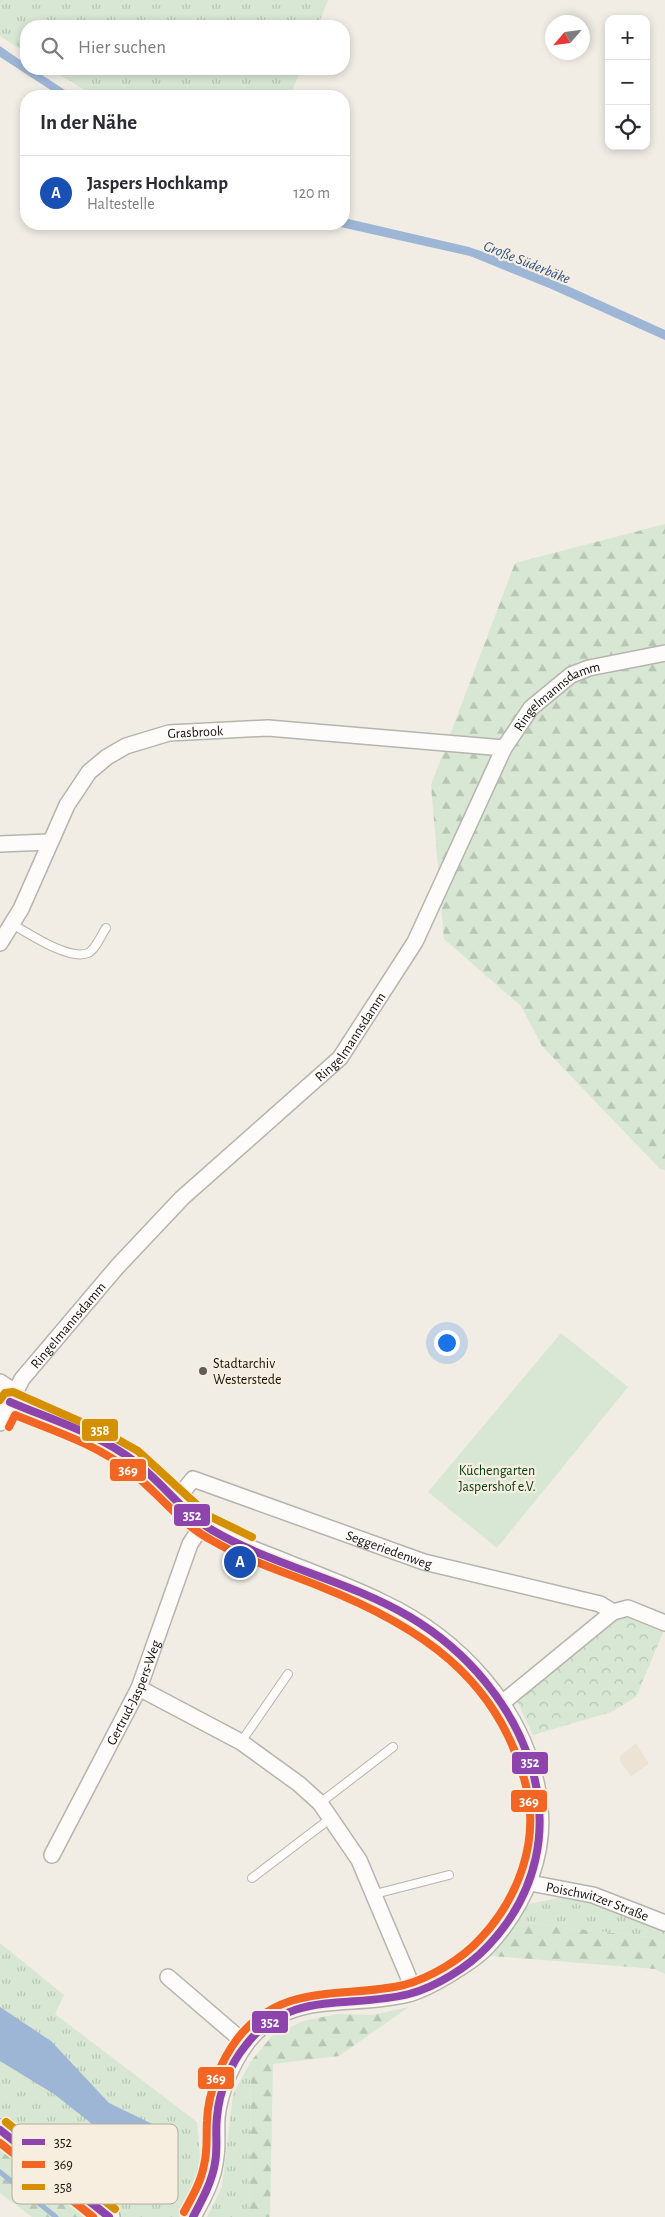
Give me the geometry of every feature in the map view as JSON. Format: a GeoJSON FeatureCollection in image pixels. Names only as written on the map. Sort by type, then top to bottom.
{"type":"FeatureCollection","features":[{"type":"Feature","properties":{"kind":"main road"},"geometry":{"type":"LineString","coordinates":[[0,2130],[12,2140]]}},
{"type":"Feature","properties":{"kind":"main road"},"geometry":{"type":"LineString","coordinates":[[93,2204],[109,2217]]}},
{"type":"Feature","properties":{"kind":"street","name":"Ringelmannsdamm"},"geometry":{"type":"LineString","coordinates":[[0,1423],[22,1379],[117,1267],[182,1198],[340,1058],[415,942],[504,748],[531,708],[571,675],[589,668],[665,654]]}},
{"type":"Feature","properties":{"kind":"street","name":"Grasbrook"},"geometry":{"type":"LineString","coordinates":[[0,943],[22,909],[49,842],[67,805],[89,772],[107,757],[126,746],[169,733],[268,728],[504,748]]}},
{"type":"Feature","properties":{"kind":"street"},"geometry":{"type":"LineString","coordinates":[[0,844],[49,842]]}},
{"type":"Feature","properties":{"kind":"street"},"geometry":{"type":"LineString","coordinates":[[0,1382],[12,1397],[134,1460],[203,1524],[248,1546],[383,1602],[427,1627],[463,1657],[502,1703],[514,1723],[533,1764],[542,1811],[538,1853],[527,1892],[486,1949],[447,1975],[411,1993],[368,2001],[337,2001],[296,2007],[269,2020],[246,2044],[229,2074],[217,2116],[216,2157],[209,2188],[193,2217]]}},
{"type":"Feature","properties":{"kind":"street","name":"Seggeriedenweg"},"geometry":{"type":"LineString","coordinates":[[177,1499],[193,1479],[424,1562],[600,1604],[613,1612],[628,1608],[665,1623]]}},
{"type":"Feature","properties":{"kind":"street","name":"Gertrud-Jaspers-Weg"},"geometry":{"type":"LineString","coordinates":[[52,1855],[139,1688],[190,1544],[203,1524]]}},
{"type":"Feature","properties":{"kind":"street"},"geometry":{"type":"LineString","coordinates":[[502,1703],[613,1612]]}},
{"type":"Feature","properties":{"kind":"street"},"geometry":{"type":"LineString","coordinates":[[139,1688],[242,1742],[299,1784],[320,1803],[359,1860],[375,1894],[408,1976],[411,1993]]}},
{"type":"Feature","properties":{"kind":"street","name":"Poischwitzer Straße"},"geometry":{"type":"LineString","coordinates":[[530,1883],[593,1895],[665,1923]]}},
{"type":"Feature","properties":{"kind":"street"},"geometry":{"type":"LineString","coordinates":[[168,1977],[246,2044]]}},
{"type":"Feature","properties":{"kind":"lane"},"geometry":{"type":"LineString","coordinates":[[12,924],[47,944],[78,954],[88,953],[95,946],[106,928]]}},
{"type":"Feature","properties":{"kind":"lane"},"geometry":{"type":"LineString","coordinates":[[242,1742],[288,1674]]}},
{"type":"Feature","properties":{"kind":"lane"},"geometry":{"type":"LineString","coordinates":[[320,1803],[393,1746]]}},
{"type":"Feature","properties":{"kind":"lane"},"geometry":{"type":"LineString","coordinates":[[252,1878],[331,1818]]}},
{"type":"Feature","properties":{"kind":"lane"},"geometry":{"type":"LineString","coordinates":[[375,1894],[449,1876]]}},
{"type":"Feature","properties":{"kind":"shaded area"},"geometry":{"type":"Polygon","coordinates":[[[636,1743],[649,1764],[631,1776],[620,1762],[620,1756],[636,1743]]]}},
{"type":"Feature","properties":{"kind":"green space"},"geometry":{"type":"Polygon","coordinates":[[[0,0],[328,0],[320,20],[20,20],[20,49],[0,36],[0,0]]]}},
{"type":"Feature","properties":{"kind":"green space"},"geometry":{"type":"Polygon","coordinates":[[[61,75],[299,75],[292,90],[84,90],[61,75]]]}},
{"type":"Feature","properties":{"kind":"green space"},"geometry":{"type":"Polygon","coordinates":[[[665,524],[665,1170],[660,1169],[542,1046],[521,1006],[444,939],[431,785],[515,563],[665,524]]]}},
{"type":"Feature","properties":{"kind":"green space","name":"Küchengarten Jaspershof e.V."},"geometry":{"type":"Polygon","coordinates":[[[561,1333],[628,1387],[497,1548],[428,1492],[561,1333]]]}},
{"type":"Feature","properties":{"kind":"green space"},"geometry":{"type":"Polygon","coordinates":[[[626,1610],[665,1628],[636,1697],[611,1712],[533,1735],[518,1703],[516,1690],[626,1610]]]}},
{"type":"Feature","properties":{"kind":"green space"},"geometry":{"type":"Polygon","coordinates":[[[572,1895],[601,1902],[665,1932],[665,1944],[649,1937],[517,1922],[529,1904],[572,1895]]]}},
{"type":"Feature","properties":{"kind":"green space"},"geometry":{"type":"Polygon","coordinates":[[[517,1922],[649,1937],[665,1944],[665,1974],[655,1969],[492,1956],[517,1922]]]}},
{"type":"Feature","properties":{"kind":"green space"},"geometry":{"type":"Polygon","coordinates":[[[0,1943],[64,1995],[55,2014],[197,2122],[202,2179],[179,2217],[116,2217],[100,2204],[178,2204],[178,2124],[12,2124],[12,2134],[0,2124],[0,1943]]]}},
{"type":"Feature","properties":{"kind":"green space"},"geometry":{"type":"Polygon","coordinates":[[[409,2007],[339,2056],[273,2064],[270,2217],[249,2217],[251,2061],[272,2036],[303,2021],[337,2014],[372,2015],[409,2007]]]}},
{"type":"Feature","properties":{"kind":"green space"},"geometry":{"type":"Polygon","coordinates":[[[251,2061],[249,2217],[207,2217],[222,2187],[233,2094],[251,2061]]]}},
{"type":"Feature","properties":{"kind":"green space"},"geometry":{"type":"Polygon","coordinates":[[[0,2149],[12,2159],[12,2202],[0,2193],[0,2149]]]}},
{"type":"Feature","properties":{"kind":"green space"},"geometry":{"type":"Polygon","coordinates":[[[15,2204],[69,2204],[85,2217],[32,2217],[15,2204]]]}},
{"type":"Feature","properties":{"kind":"water"},"geometry":{"type":"Polygon","coordinates":[[[0,46],[20,60],[20,70],[0,57],[0,46]]]}},
{"type":"Feature","properties":{"kind":"water"},"geometry":{"type":"Polygon","coordinates":[[[28,75],[42,75],[65,90],[51,90],[28,75]]]}},
{"type":"Feature","properties":{"kind":"water"},"geometry":{"type":"Polygon","coordinates":[[[350,219],[469,247],[519,264],[665,330],[665,340],[549,288],[470,256],[350,229],[350,219]]]}},
{"type":"Feature","properties":{"kind":"water"},"geometry":{"type":"Polygon","coordinates":[[[0,2007],[51,2041],[109,2103],[152,2124],[92,2124],[54,2094],[0,2061],[0,2007]]]}},
{"type":"Feature","properties":{"kind":"waterway"},"geometry":{"type":"LineString","coordinates":[[0,2172],[12,2182]]}},
{"type":"Feature","properties":{"kind":"waterway"},"geometry":{"type":"LineString","coordinates":[[40,2204],[56,2217]]}},
{"type":"Feature","properties":{"kind":"transit line","name":"358"},"geometry":{"type":"LineString","coordinates":[[0,1400],[5,1393],[13,1392],[106,1433],[138,1451],[209,1516],[252,1537]]}},
{"type":"Feature","properties":{"kind":"transit line","name":"352"},"geometry":{"type":"LineString","coordinates":[[10,1402],[90,1435],[120,1451],[144,1469],[191,1515],[235,1543],[361,1593],[410,1617],[451,1646],[486,1682],[513,1723],[531,1767],[539,1812],[536,1859],[519,1904],[487,1947],[471,1962],[451,1975],[419,1991],[387,1998],[321,2004],[300,2008],[281,2016],[263,2027],[240,2053],[226,2079],[220,2098],[216,2123],[214,2170],[193,2217]]}},
{"type":"Feature","properties":{"kind":"transit line","name":"369"},"geometry":{"type":"LineString","coordinates":[[9,1427],[15,1415],[103,1453],[130,1471],[190,1526],[213,1541],[252,1560],[355,1601],[389,1618],[421,1638],[450,1660],[475,1685],[496,1714],[513,1748],[526,1786],[530,1807],[528,1848],[515,1888],[493,1923],[464,1954],[424,1978],[404,1985],[315,1995],[294,2000],[274,2008],[256,2020],[238,2038],[226,2056],[216,2077],[208,2110],[206,2154],[203,2171],[184,2212]]}},
{"type":"Feature","properties":{"kind":"transit line","name":"358"},"geometry":{"type":"LineString","coordinates":[[6,2122],[12,2127]]}},
{"type":"Feature","properties":{"kind":"transit line","name":"352"},"geometry":{"type":"LineString","coordinates":[[0,2130],[12,2140]]}},
{"type":"Feature","properties":{"kind":"transit line","name":"369"},"geometry":{"type":"LineString","coordinates":[[0,2143],[12,2153]]}},
{"type":"Feature","properties":{"kind":"transit line","name":"369"},"geometry":{"type":"LineString","coordinates":[[77,2204],[93,2217]]}},
{"type":"Feature","properties":{"kind":"transit line","name":"352"},"geometry":{"type":"LineString","coordinates":[[93,2204],[109,2217]]}},
{"type":"Feature","properties":{"kind":"transit line","name":"358"},"geometry":{"type":"LineString","coordinates":[[109,2204],[115,2209]]}},
{"type":"Feature","properties":{"kind":"place","name":"Stadtarchiv Westerstede"},"geometry":{"type":"Point","coordinates":[203,1371]}},
{"type":"Feature","properties":{"kind":"place","name":"Jaspers Hochkamp"},"geometry":{"type":"Point","coordinates":[240,1562]}},
{"type":"Feature","properties":{"kind":"water label","name":"Große Süderbäke"},"geometry":{"type":"Point","coordinates":[527,262]}}]}
